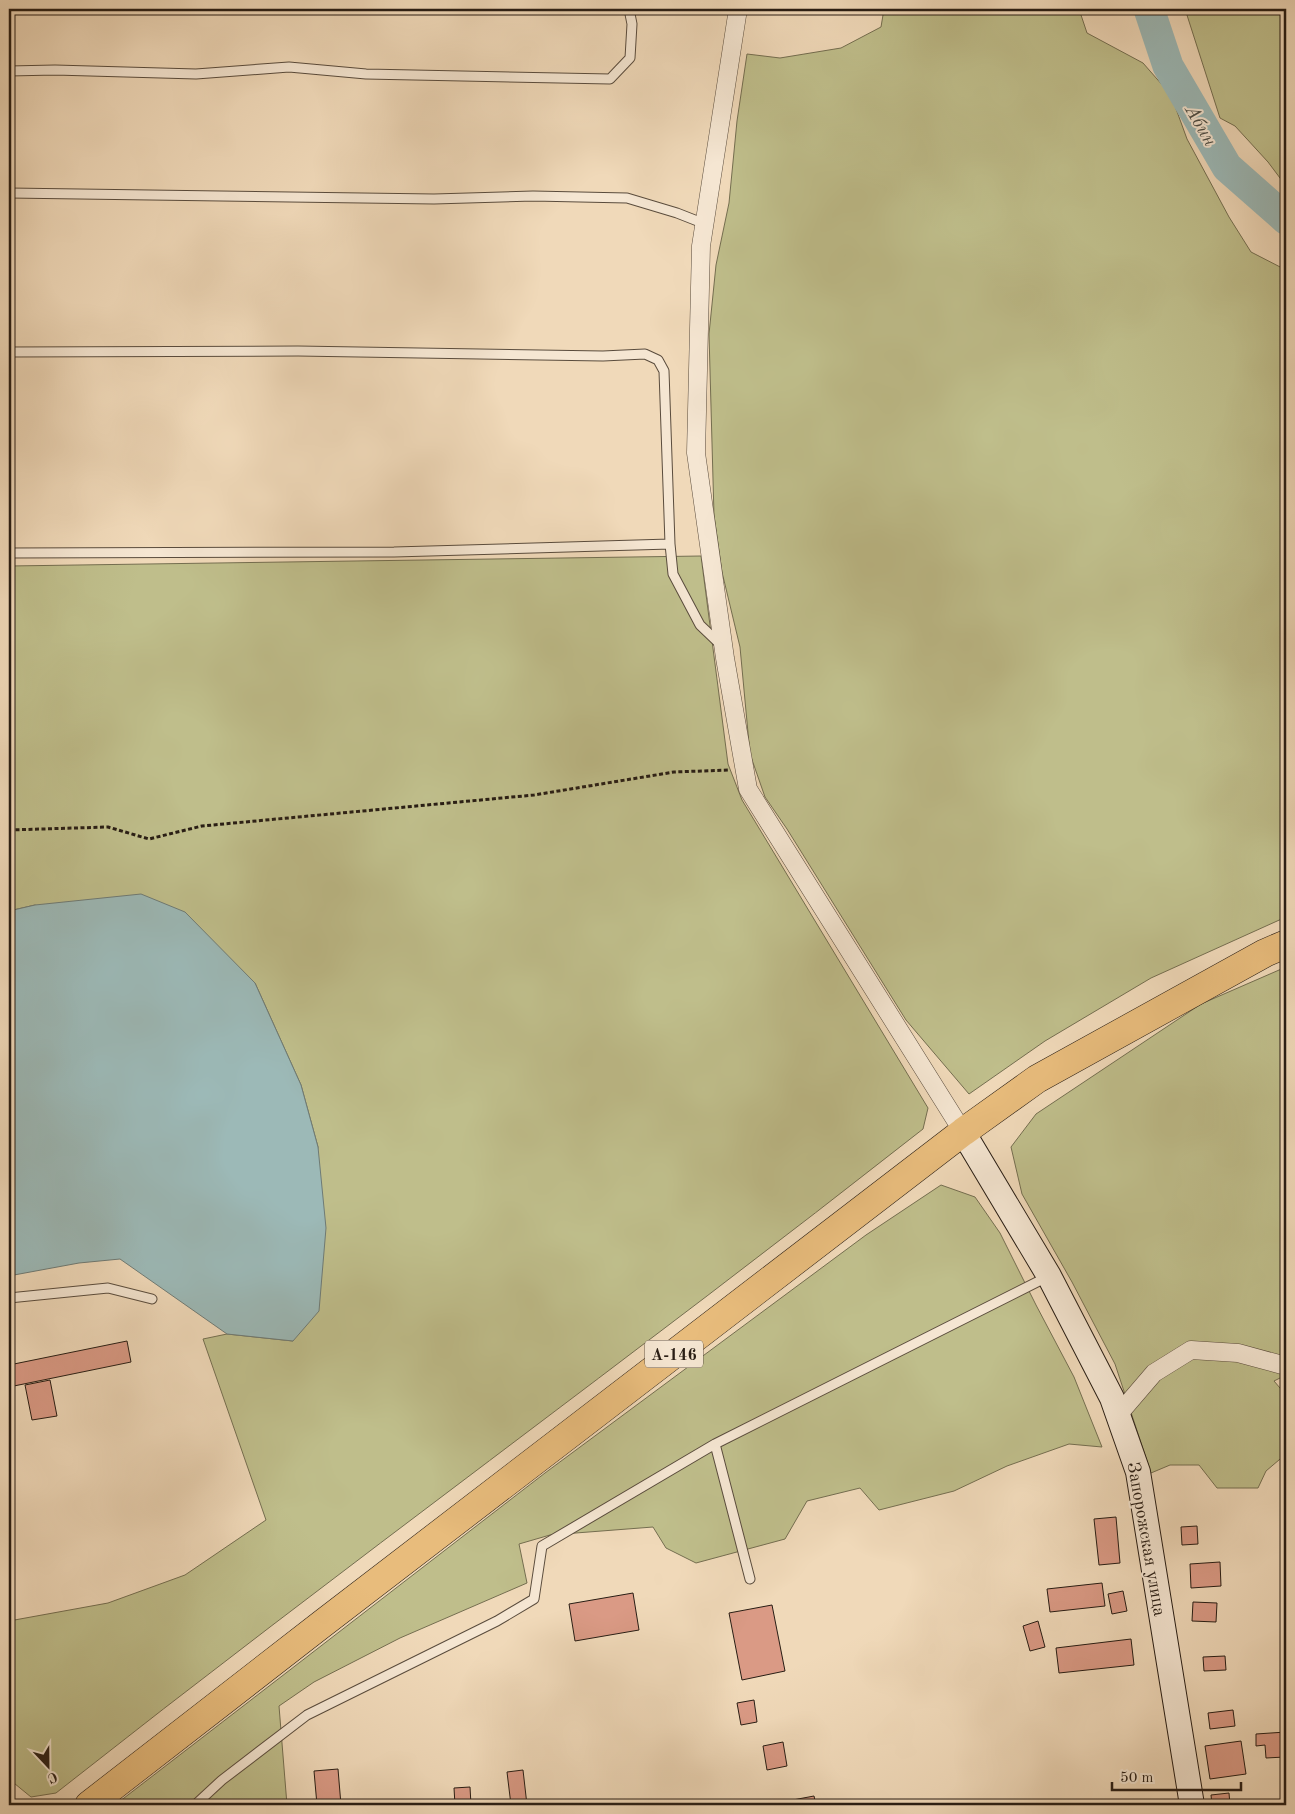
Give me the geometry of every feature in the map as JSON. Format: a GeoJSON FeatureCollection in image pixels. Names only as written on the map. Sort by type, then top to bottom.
{"type":"FeatureCollection","features":[{"type":"Feature","properties":{"kind":"highway","name":"А-146"},"geometry":{"type":"LineString","coordinates":[[89,1805],[963,1132],[1037,1079],[1265,953],[1286,944]]}},
{"type":"Feature","properties":{"kind":"main road","name":"Запорожская улица"},"geometry":{"type":"LineString","coordinates":[[963,1132],[1049,1276],[1112,1398],[1138,1472],[1192,1805]]}},
{"type":"Feature","properties":{"kind":"street"},"geometry":{"type":"LineString","coordinates":[[738,9],[701,246],[696,453],[724,648],[748,789],[963,1132]]}},
{"type":"Feature","properties":{"kind":"street"},"geometry":{"type":"LineString","coordinates":[[1118,1415],[1154,1373],[1192,1350],[1238,1353],[1286,1366]]}},
{"type":"Feature","properties":{"kind":"lane"},"geometry":{"type":"LineString","coordinates":[[9,71],[55,70],[196,74],[289,67],[366,74],[610,78],[630,58],[632,24],[629,9]]}},
{"type":"Feature","properties":{"kind":"lane"},"geometry":{"type":"LineString","coordinates":[[9,193],[434,199],[533,196],[627,198],[677,213],[705,224]]}},
{"type":"Feature","properties":{"kind":"lane"},"geometry":{"type":"LineString","coordinates":[[9,352],[298,351],[603,356],[645,354],[658,360],[664,371],[670,544],[673,574],[700,625],[724,648]]}},
{"type":"Feature","properties":{"kind":"lane"},"geometry":{"type":"LineString","coordinates":[[9,553],[394,552],[670,544]]}},
{"type":"Feature","properties":{"kind":"lane"},"geometry":{"type":"LineString","coordinates":[[195,1805],[222,1780],[307,1715],[497,1620],[534,1599],[542,1546],[715,1444],[1049,1276]]}},
{"type":"Feature","properties":{"kind":"lane"},"geometry":{"type":"LineString","coordinates":[[9,1298],[108,1288],[152,1299]]}},
{"type":"Feature","properties":{"kind":"lane"},"geometry":{"type":"LineString","coordinates":[[715,1444],[750,1578]]}},
{"type":"Feature","properties":{"kind":"path"},"geometry":{"type":"LineString","coordinates":[[9,830],[108,827],[149,839],[202,826],[534,795],[674,772],[744,769]]}},
{"type":"Feature","properties":{"kind":"shaded area"},"geometry":{"type":"Polygon","coordinates":[[[884,9],[1079,9],[1087,33],[1143,63],[1171,95],[1187,139],[1229,217],[1251,252],[1286,270],[1286,917],[1151,978],[1045,1041],[969,1094],[906,1020],[765,797],[750,754],[740,647],[722,572],[714,515],[709,334],[716,265],[729,203],[737,121],[747,54],[780,58],[841,48],[881,27],[884,9]]]}},
{"type":"Feature","properties":{"kind":"shaded area"},"geometry":{"type":"Polygon","coordinates":[[[1200,9],[1286,9],[1286,186],[1268,162],[1235,126],[1220,118],[1186,12],[1200,9]]]}},
{"type":"Feature","properties":{"kind":"shaded area"},"geometry":{"type":"Polygon","coordinates":[[[701,556],[728,764],[742,800],[928,1108],[923,1129],[56,1793],[31,1797],[9,1779],[9,1621],[108,1603],[185,1575],[266,1520],[203,1339],[227,1334],[293,1341],[318,1147],[301,1085],[255,983],[35,905],[9,911],[9,566],[701,556]]]}},
{"type":"Feature","properties":{"kind":"shaded area"},"geometry":{"type":"Polygon","coordinates":[[[1286,967],[1286,1375],[1274,1381],[1286,1395],[1286,1454],[1266,1471],[1258,1488],[1217,1488],[1199,1465],[1170,1465],[1151,1473],[1115,1364],[1072,1282],[1022,1194],[1011,1147],[1036,1114],[1201,1004],[1286,967]]]}},
{"type":"Feature","properties":{"kind":"shaded area"},"geometry":{"type":"Polygon","coordinates":[[[941,1185],[975,1197],[1000,1233],[1074,1377],[1102,1447],[1069,1444],[1007,1466],[954,1491],[879,1510],[860,1488],[807,1501],[785,1539],[696,1563],[666,1548],[653,1527],[550,1535],[519,1544],[527,1583],[400,1638],[314,1682],[279,1706],[287,1805],[115,1805],[545,1473],[866,1235],[941,1185]]]}},
{"type":"Feature","properties":{"kind":"water"},"geometry":{"type":"Polygon","coordinates":[[[141,894],[185,912],[255,983],[301,1085],[318,1147],[326,1228],[319,1311],[293,1341],[227,1334],[120,1259],[79,1263],[14,1275],[9,1255],[9,911],[35,905],[141,894]]]}},
{"type":"Feature","properties":{"kind":"building"},"geometry":{"type":"Polygon","coordinates":[[[127,1341],[131,1362],[9,1387],[9,1365],[127,1341]]]}},
{"type":"Feature","properties":{"kind":"building"},"geometry":{"type":"Polygon","coordinates":[[[50,1380],[57,1416],[32,1420],[25,1385],[50,1380]]]}},
{"type":"Feature","properties":{"kind":"building"},"geometry":{"type":"Polygon","coordinates":[[[1116,1517],[1120,1563],[1099,1565],[1094,1519],[1116,1517]]]}},
{"type":"Feature","properties":{"kind":"building"},"geometry":{"type":"Polygon","coordinates":[[[1197,1526],[1198,1544],[1182,1545],[1181,1527],[1197,1526]]]}},
{"type":"Feature","properties":{"kind":"building"},"geometry":{"type":"Polygon","coordinates":[[[1220,1562],[1221,1586],[1191,1588],[1190,1564],[1220,1562]]]}},
{"type":"Feature","properties":{"kind":"building"},"geometry":{"type":"Polygon","coordinates":[[[1102,1583],[1105,1606],[1050,1612],[1047,1589],[1102,1583]]]}},
{"type":"Feature","properties":{"kind":"building"},"geometry":{"type":"Polygon","coordinates":[[[1123,1591],[1127,1611],[1112,1614],[1108,1594],[1123,1591]]]}},
{"type":"Feature","properties":{"kind":"building"},"geometry":{"type":"Polygon","coordinates":[[[633,1593],[639,1630],[575,1641],[569,1604],[633,1593]]]}},
{"type":"Feature","properties":{"kind":"building"},"geometry":{"type":"Polygon","coordinates":[[[1193,1602],[1217,1603],[1216,1622],[1192,1621],[1193,1602]]]}},
{"type":"Feature","properties":{"kind":"building"},"geometry":{"type":"Polygon","coordinates":[[[772,1605],[785,1671],[742,1680],[729,1613],[772,1605]]]}},
{"type":"Feature","properties":{"kind":"building"},"geometry":{"type":"Polygon","coordinates":[[[1038,1621],[1045,1647],[1030,1651],[1023,1626],[1038,1621]]]}},
{"type":"Feature","properties":{"kind":"building"},"geometry":{"type":"Polygon","coordinates":[[[1131,1639],[1134,1665],[1059,1673],[1056,1648],[1131,1639]]]}},
{"type":"Feature","properties":{"kind":"building"},"geometry":{"type":"Polygon","coordinates":[[[1225,1656],[1226,1670],[1204,1671],[1203,1657],[1225,1656]]]}},
{"type":"Feature","properties":{"kind":"building"},"geometry":{"type":"Polygon","coordinates":[[[754,1700],[757,1722],[741,1725],[737,1703],[754,1700]]]}},
{"type":"Feature","properties":{"kind":"building"},"geometry":{"type":"Polygon","coordinates":[[[1233,1710],[1235,1726],[1210,1729],[1208,1713],[1233,1710]]]}},
{"type":"Feature","properties":{"kind":"building"},"geometry":{"type":"Polygon","coordinates":[[[1286,1732],[1286,1776],[1285,1757],[1266,1758],[1265,1745],[1256,1746],[1256,1734],[1286,1732]]]}},
{"type":"Feature","properties":{"kind":"building"},"geometry":{"type":"Polygon","coordinates":[[[1241,1741],[1246,1774],[1210,1779],[1205,1746],[1241,1741]]]}},
{"type":"Feature","properties":{"kind":"building"},"geometry":{"type":"Polygon","coordinates":[[[783,1742],[787,1766],[767,1770],[763,1746],[783,1742]]]}},
{"type":"Feature","properties":{"kind":"building"},"geometry":{"type":"Polygon","coordinates":[[[338,1769],[341,1805],[317,1805],[314,1771],[338,1769]]]}},
{"type":"Feature","properties":{"kind":"building"},"geometry":{"type":"Polygon","coordinates":[[[523,1770],[527,1805],[511,1805],[507,1772],[523,1770]]]}},
{"type":"Feature","properties":{"kind":"building"},"geometry":{"type":"Polygon","coordinates":[[[470,1787],[471,1805],[455,1805],[454,1788],[470,1787]]]}},
{"type":"Feature","properties":{"kind":"building"},"geometry":{"type":"Polygon","coordinates":[[[1229,1793],[1230,1805],[1212,1805],[1211,1795],[1229,1793]]]}},
{"type":"Feature","properties":{"kind":"building"},"geometry":{"type":"Polygon","coordinates":[[[814,1796],[816,1805],[783,1805],[782,1802],[814,1796]]]}},
{"type":"Feature","properties":{"kind":"building"},"geometry":{"type":"Polygon","coordinates":[[[1256,1802],[1257,1805],[1230,1805],[1256,1802]]]}},
{"type":"Feature","properties":{"kind":"waterway","name":"Абин"},"geometry":{"type":"LineString","coordinates":[[1149,9],[1168,66],[1227,167],[1286,219]]}}]}
